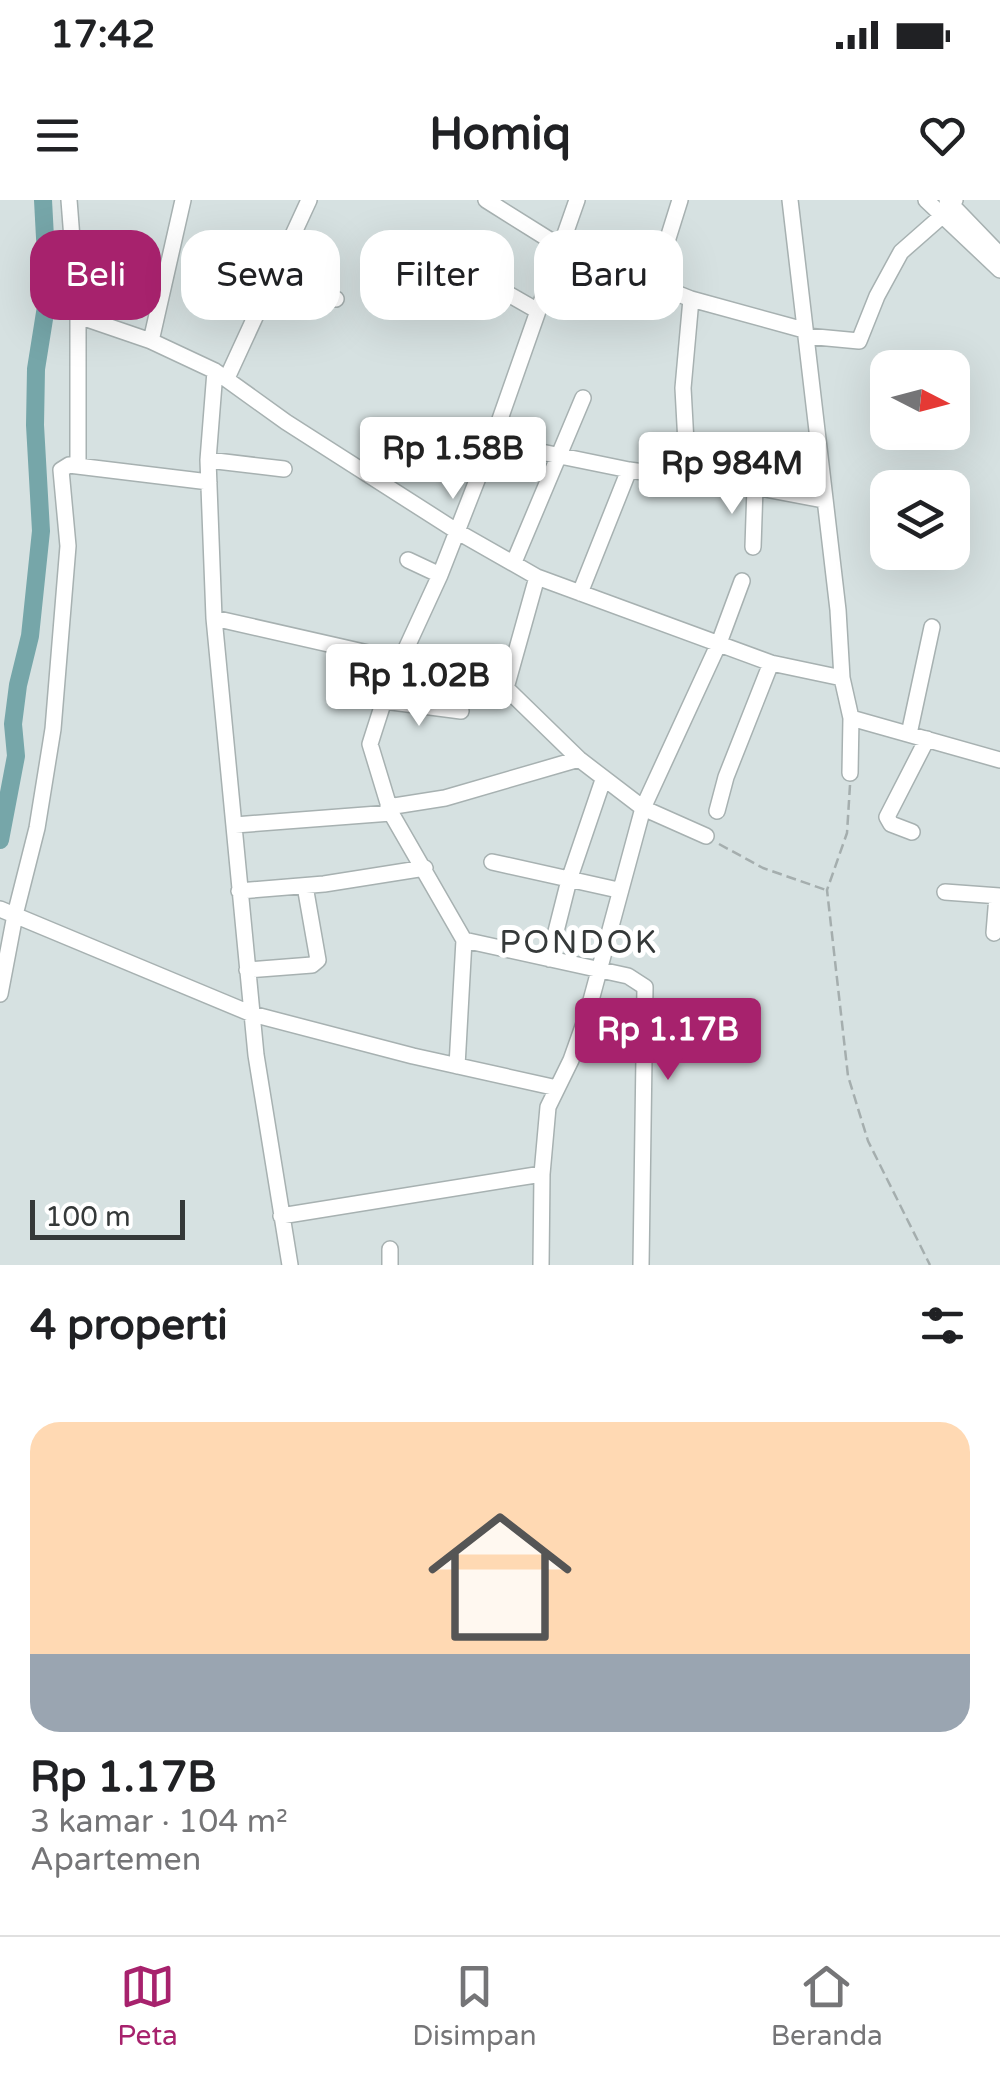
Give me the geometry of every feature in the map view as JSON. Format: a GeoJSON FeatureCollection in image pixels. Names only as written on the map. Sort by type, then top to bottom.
{"type":"FeatureCollection","features":[{"type":"Feature","properties":{"kind":"street"},"geometry":{"type":"LineString","coordinates":[[69,200],[71,230]]}},
{"type":"Feature","properties":{"kind":"street"},"geometry":{"type":"LineString","coordinates":[[150,341],[183,200]]}},
{"type":"Feature","properties":{"kind":"street"},"geometry":{"type":"LineString","coordinates":[[295,230],[309,200]]}},
{"type":"Feature","properties":{"kind":"street"},"geometry":{"type":"LineString","coordinates":[[486,200],[535,230]]}},
{"type":"Feature","properties":{"kind":"street"},"geometry":{"type":"LineString","coordinates":[[567,230],[577,200]]}},
{"type":"Feature","properties":{"kind":"street"},"geometry":{"type":"LineString","coordinates":[[671,230],[680,200]]}},
{"type":"Feature","properties":{"kind":"street"},"geometry":{"type":"LineString","coordinates":[[790,200],[838,610],[842,678],[850,718],[850,774]]}},
{"type":"Feature","properties":{"kind":"street"},"geometry":{"type":"LineString","coordinates":[[926,200],[948,207],[1000,254]]}},
{"type":"Feature","properties":{"kind":"street"},"geometry":{"type":"LineString","coordinates":[[683,296],[805,333],[859,341],[889,270],[901,252],[948,207]]}},
{"type":"Feature","properties":{"kind":"street"},"geometry":{"type":"LineString","coordinates":[[948,207],[1000,270]]}},
{"type":"Feature","properties":{"kind":"street"},"geometry":{"type":"LineString","coordinates":[[688,480],[682,388],[691,299]]}},
{"type":"Feature","properties":{"kind":"street"},"geometry":{"type":"LineString","coordinates":[[78,320],[78,466]]}},
{"type":"Feature","properties":{"kind":"street"},"geometry":{"type":"LineString","coordinates":[[90,320],[150,341],[221,375],[458,532],[537,577],[771,662],[842,678]]}},
{"type":"Feature","properties":{"kind":"street"},"geometry":{"type":"LineString","coordinates":[[250,320],[221,375],[208,460],[214,618],[252,1014],[290,1265]]}},
{"type":"Feature","properties":{"kind":"street"},"geometry":{"type":"LineString","coordinates":[[457,1066],[464,940],[386,812],[370,744],[400,660],[458,532],[535,320]]}},
{"type":"Feature","properties":{"kind":"street"},"geometry":{"type":"LineString","coordinates":[[514,562],[584,398]]}},
{"type":"Feature","properties":{"kind":"street"},"geometry":{"type":"LineString","coordinates":[[492,442],[629,470],[823,500]]}},
{"type":"Feature","properties":{"kind":"street"},"geometry":{"type":"LineString","coordinates":[[208,460],[284,468]]}},
{"type":"Feature","properties":{"kind":"street"},"geometry":{"type":"LineString","coordinates":[[0,994],[7,912],[38,828],[53,729],[68,546],[61,470],[69,465],[210,482]]}},
{"type":"Feature","properties":{"kind":"street"},"geometry":{"type":"LineString","coordinates":[[580,593],[629,470]]}},
{"type":"Feature","properties":{"kind":"street"},"geometry":{"type":"LineString","coordinates":[[753,547],[755,487]]}},
{"type":"Feature","properties":{"kind":"street"},"geometry":{"type":"LineString","coordinates":[[408,560],[440,575]]}},
{"type":"Feature","properties":{"kind":"street"},"geometry":{"type":"LineString","coordinates":[[506,688],[537,577]]}},
{"type":"Feature","properties":{"kind":"street"},"geometry":{"type":"LineString","coordinates":[[541,1265],[542,1174],[548,1107],[579,1038],[643,808],[720,643],[742,581]]}},
{"type":"Feature","properties":{"kind":"street"},"geometry":{"type":"LineString","coordinates":[[214,618],[478,678],[506,688],[603,780],[643,808],[706,836]]}},
{"type":"Feature","properties":{"kind":"street"},"geometry":{"type":"LineString","coordinates":[[908,734],[932,627]]}},
{"type":"Feature","properties":{"kind":"street"},"geometry":{"type":"LineString","coordinates":[[717,812],[726,776],[771,662]]}},
{"type":"Feature","properties":{"kind":"street"},"geometry":{"type":"LineString","coordinates":[[384,701],[461,711]]}},
{"type":"Feature","properties":{"kind":"street"},"geometry":{"type":"LineString","coordinates":[[850,718],[1000,760]]}},
{"type":"Feature","properties":{"kind":"street"},"geometry":{"type":"LineString","coordinates":[[912,832],[892,824],[887,817],[926,739]]}},
{"type":"Feature","properties":{"kind":"street"},"geometry":{"type":"LineString","coordinates":[[235,824],[386,812],[579,759]]}},
{"type":"Feature","properties":{"kind":"street"},"geometry":{"type":"LineString","coordinates":[[549,960],[569,880],[603,780]]}},
{"type":"Feature","properties":{"kind":"street"},"geometry":{"type":"LineString","coordinates":[[492,862],[618,890]]}},
{"type":"Feature","properties":{"kind":"street"},"geometry":{"type":"LineString","coordinates":[[239,890],[305,886],[420,869]]}},
{"type":"Feature","properties":{"kind":"street"},"geometry":{"type":"LineString","coordinates":[[247,970],[312,965],[318,960],[305,886]]}},
{"type":"Feature","properties":{"kind":"street"},"geometry":{"type":"LineString","coordinates":[[945,892],[999,896],[994,933]]}},
{"type":"Feature","properties":{"kind":"street"},"geometry":{"type":"LineString","coordinates":[[7,912],[252,1014],[557,1088]]}},
{"type":"Feature","properties":{"kind":"street"},"geometry":{"type":"LineString","coordinates":[[464,940],[600,970],[643,984],[646,992],[641,1265]]}},
{"type":"Feature","properties":{"kind":"street"},"geometry":{"type":"LineString","coordinates":[[281,1216],[542,1174]]}},
{"type":"Feature","properties":{"kind":"path"},"geometry":{"type":"LineString","coordinates":[[850,774],[847,833],[827,890],[852,1093],[868,1141],[930,1265]]}},
{"type":"Feature","properties":{"kind":"path"},"geometry":{"type":"LineString","coordinates":[[706,836],[763,868],[827,890]]}},
{"type":"Feature","properties":{"kind":"waterway"},"geometry":{"type":"LineString","coordinates":[[0,840],[16,756],[13,724],[30,636],[41,531],[35,425],[36,369],[48,294],[43,200]]}},
{"type":"Feature","properties":{"kind":"district","name":"PONDOK"},"geometry":{"type":"Point","coordinates":[579,942]}}]}
